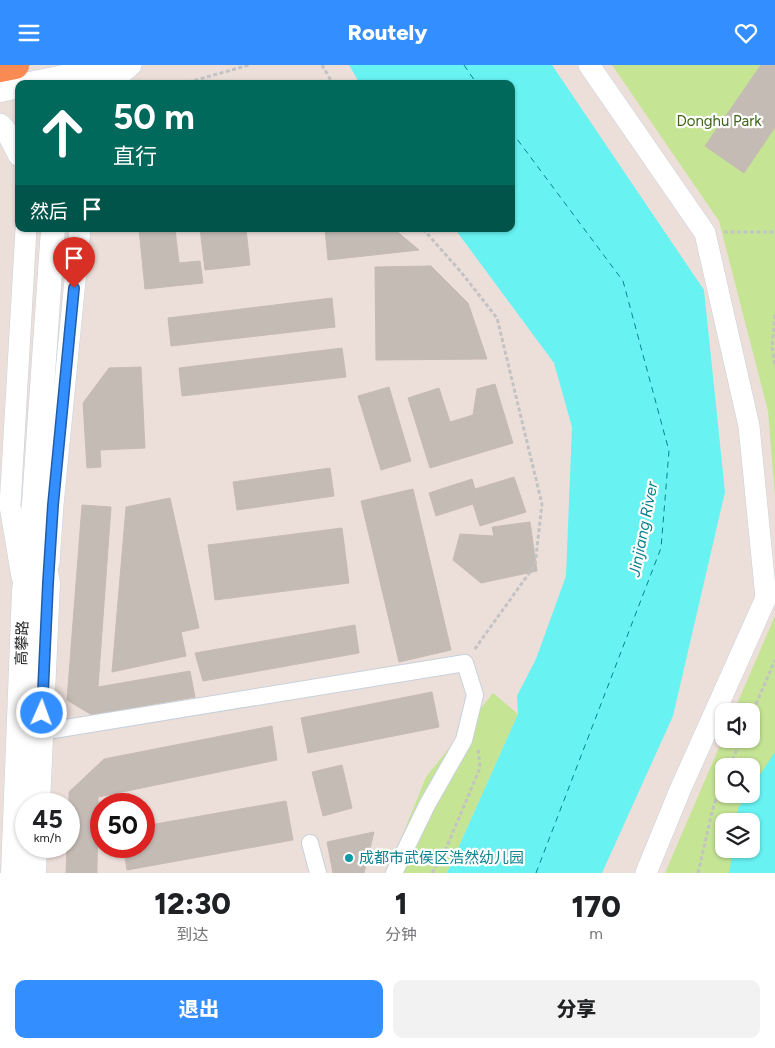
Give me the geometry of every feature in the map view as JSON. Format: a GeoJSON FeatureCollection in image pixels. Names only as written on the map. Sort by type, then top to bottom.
{"type":"FeatureCollection","features":[{"type":"Feature","properties":{"kind":"highway"},"geometry":{"type":"LineString","coordinates":[[0,68],[15,65]]}},
{"type":"Feature","properties":{"kind":"main road"},"geometry":{"type":"LineString","coordinates":[[49,80],[122,65]]}},
{"type":"Feature","properties":{"kind":"main road"},"geometry":{"type":"LineString","coordinates":[[0,90],[15,87]]}},
{"type":"Feature","properties":{"kind":"main road","name":"高攀路"},"geometry":{"type":"LineString","coordinates":[[13,873],[24,591],[34,503],[52,232]]}},
{"type":"Feature","properties":{"kind":"main road","name":"高攀路"},"geometry":{"type":"LineString","coordinates":[[34,503],[48,583],[38,793]]}},
{"type":"Feature","properties":{"kind":"main road"},"geometry":{"type":"LineString","coordinates":[[34,873],[35,858]]}},
{"type":"Feature","properties":{"kind":"street"},"geometry":{"type":"LineString","coordinates":[[114,80],[131,65]]}},
{"type":"Feature","properties":{"kind":"street"},"geometry":{"type":"LineString","coordinates":[[589,65],[705,233],[749,426],[766,598],[680,790],[646,873]]}},
{"type":"Feature","properties":{"kind":"street"},"geometry":{"type":"LineString","coordinates":[[0,124],[5,129],[15,148]]}},
{"type":"Feature","properties":{"kind":"street"},"geometry":{"type":"LineString","coordinates":[[24,591],[10,506],[26,232]]}},
{"type":"Feature","properties":{"kind":"street"},"geometry":{"type":"LineString","coordinates":[[48,583],[54,495],[80,232]]}},
{"type":"Feature","properties":{"kind":"street"},"geometry":{"type":"LineString","coordinates":[[41,731],[465,663],[475,695],[464,740],[427,805],[394,873]]}},
{"type":"Feature","properties":{"kind":"street"},"geometry":{"type":"LineString","coordinates":[[310,843],[318,873]]}},
{"type":"Feature","properties":{"kind":"path"},"geometry":{"type":"LineString","coordinates":[[196,80],[248,65]]}},
{"type":"Feature","properties":{"kind":"path"},"geometry":{"type":"LineString","coordinates":[[322,65],[331,80]]}},
{"type":"Feature","properties":{"kind":"path"},"geometry":{"type":"LineString","coordinates":[[426,232],[461,272],[497,318],[542,505],[535,565],[465,663]]}},
{"type":"Feature","properties":{"kind":"path"},"geometry":{"type":"LineString","coordinates":[[705,233],[775,232]]}},
{"type":"Feature","properties":{"kind":"path"},"geometry":{"type":"LineString","coordinates":[[775,315],[772,346],[775,367]]}},
{"type":"Feature","properties":{"kind":"path"},"geometry":{"type":"LineString","coordinates":[[756,703],[775,660]]}},
{"type":"Feature","properties":{"kind":"path"},"geometry":{"type":"LineString","coordinates":[[432,873],[445,851],[480,768],[478,741]]}},
{"type":"Feature","properties":{"kind":"path"},"geometry":{"type":"LineString","coordinates":[[698,873],[715,802]]}},
{"type":"Feature","properties":{"kind":"green space","name":"Donghu Park"},"geometry":{"type":"Polygon","coordinates":[[[612,65],[775,65],[775,497],[768,411],[719,221],[612,65]]]}},
{"type":"Feature","properties":{"kind":"green space"},"geometry":{"type":"Polygon","coordinates":[[[775,616],[775,873],[665,873],[719,748],[760,748],[760,703],[737,703],[775,616]]]}},
{"type":"Feature","properties":{"kind":"green space"},"geometry":{"type":"Polygon","coordinates":[[[493,693],[518,714],[447,873],[387,873],[426,777],[493,693]]]}},
{"type":"Feature","properties":{"kind":"water","name":"Jinjiang River"},"geometry":{"type":"Polygon","coordinates":[[[349,65],[552,65],[704,290],[725,492],[673,716],[602,873],[447,873],[518,714],[517,696],[536,659],[566,576],[572,427],[554,363],[457,232],[515,232],[515,80],[358,80],[349,65]]]}},
{"type":"Feature","properties":{"kind":"water"},"geometry":{"type":"Polygon","coordinates":[[[775,752],[775,873],[729,873],[732,858],[760,858],[760,813],[738,813],[742,803],[760,803],[760,774],[775,752]]]}},
{"type":"Feature","properties":{"kind":"building"},"geometry":{"type":"Polygon","coordinates":[[[761,65],[775,65],[775,127],[744,173],[705,146],[761,65]]]}},
{"type":"Feature","properties":{"kind":"building"},"geometry":{"type":"Polygon","coordinates":[[[139,232],[175,232],[179,263],[200,261],[203,283],[145,289],[139,232]]]}},
{"type":"Feature","properties":{"kind":"building"},"geometry":{"type":"Polygon","coordinates":[[[200,232],[246,232],[250,265],[205,270],[200,232]]]}},
{"type":"Feature","properties":{"kind":"building"},"geometry":{"type":"Polygon","coordinates":[[[325,232],[398,232],[419,250],[328,260],[325,232]]]}},
{"type":"Feature","properties":{"kind":"building"},"geometry":{"type":"Polygon","coordinates":[[[431,266],[468,303],[487,359],[376,360],[375,267],[431,266]]]}},
{"type":"Feature","properties":{"kind":"building"},"geometry":{"type":"Polygon","coordinates":[[[332,298],[335,327],[171,346],[168,318],[332,298]]]}},
{"type":"Feature","properties":{"kind":"building"},"geometry":{"type":"Polygon","coordinates":[[[342,348],[346,377],[182,396],[179,368],[342,348]]]}},
{"type":"Feature","properties":{"kind":"building"},"geometry":{"type":"Polygon","coordinates":[[[141,367],[145,448],[100,450],[101,467],[87,468],[83,403],[109,368],[141,367]]]}},
{"type":"Feature","properties":{"kind":"building"},"geometry":{"type":"Polygon","coordinates":[[[495,384],[513,443],[430,468],[408,398],[439,388],[450,422],[473,415],[477,389],[495,384]]]}},
{"type":"Feature","properties":{"kind":"building"},"geometry":{"type":"Polygon","coordinates":[[[389,387],[411,461],[381,470],[358,396],[389,387]]]}},
{"type":"Feature","properties":{"kind":"building"},"geometry":{"type":"Polygon","coordinates":[[[330,468],[334,496],[237,510],[233,482],[330,468]]]}},
{"type":"Feature","properties":{"kind":"building"},"geometry":{"type":"Polygon","coordinates":[[[514,477],[526,512],[480,526],[473,504],[436,516],[429,493],[472,479],[475,489],[514,477]]]}},
{"type":"Feature","properties":{"kind":"building"},"geometry":{"type":"Polygon","coordinates":[[[413,489],[451,650],[399,662],[361,501],[413,489]]]}},
{"type":"Feature","properties":{"kind":"building"},"geometry":{"type":"Polygon","coordinates":[[[170,498],[199,628],[181,632],[186,656],[112,672],[126,507],[170,498]]]}},
{"type":"Feature","properties":{"kind":"building"},"geometry":{"type":"Polygon","coordinates":[[[82,505],[111,507],[98,687],[190,671],[195,697],[92,715],[67,700],[82,505]]]}},
{"type":"Feature","properties":{"kind":"building"},"geometry":{"type":"Polygon","coordinates":[[[530,522],[537,571],[481,583],[453,560],[460,534],[494,536],[492,527],[530,522]]]}},
{"type":"Feature","properties":{"kind":"building"},"geometry":{"type":"Polygon","coordinates":[[[342,528],[349,583],[215,600],[208,545],[342,528]]]}},
{"type":"Feature","properties":{"kind":"building"},"geometry":{"type":"Polygon","coordinates":[[[355,625],[359,653],[203,681],[195,653],[355,625]]]}},
{"type":"Feature","properties":{"kind":"building"},"geometry":{"type":"Polygon","coordinates":[[[432,692],[439,727],[308,753],[301,718],[432,692]]]}},
{"type":"Feature","properties":{"kind":"building"},"geometry":{"type":"Polygon","coordinates":[[[272,726],[277,760],[117,793],[90,793],[90,858],[97,858],[97,873],[66,873],[67,858],[80,858],[80,793],[69,792],[104,759],[272,726]]]}},
{"type":"Feature","properties":{"kind":"building"},"geometry":{"type":"Polygon","coordinates":[[[342,765],[352,808],[323,816],[312,772],[342,765]]]}},
{"type":"Feature","properties":{"kind":"building"},"geometry":{"type":"Polygon","coordinates":[[[286,801],[293,840],[127,870],[125,858],[155,858],[155,824],[286,801]]]}},
{"type":"Feature","properties":{"kind":"building","name":"成都市武侯区浩然幼儿园"},"geometry":{"type":"Polygon","coordinates":[[[374,832],[364,873],[333,873],[327,842],[374,832]]]}},
{"type":"Feature","properties":{"kind":"ferry route"},"geometry":{"type":"LineString","coordinates":[[464,65],[474,80]]}},
{"type":"Feature","properties":{"kind":"ferry route"},"geometry":{"type":"LineString","coordinates":[[515,136],[623,281],[669,451],[661,548],[536,873]]}},
{"type":"Feature","properties":{"kind":"place","name":"成都市武侯区浩然幼儿园"},"geometry":{"type":"Point","coordinates":[349,858]}},
{"type":"Feature","properties":{"kind":"route"},"geometry":{"type":"LineString","coordinates":[[42,713],[53,505],[74,288]]}}]}
